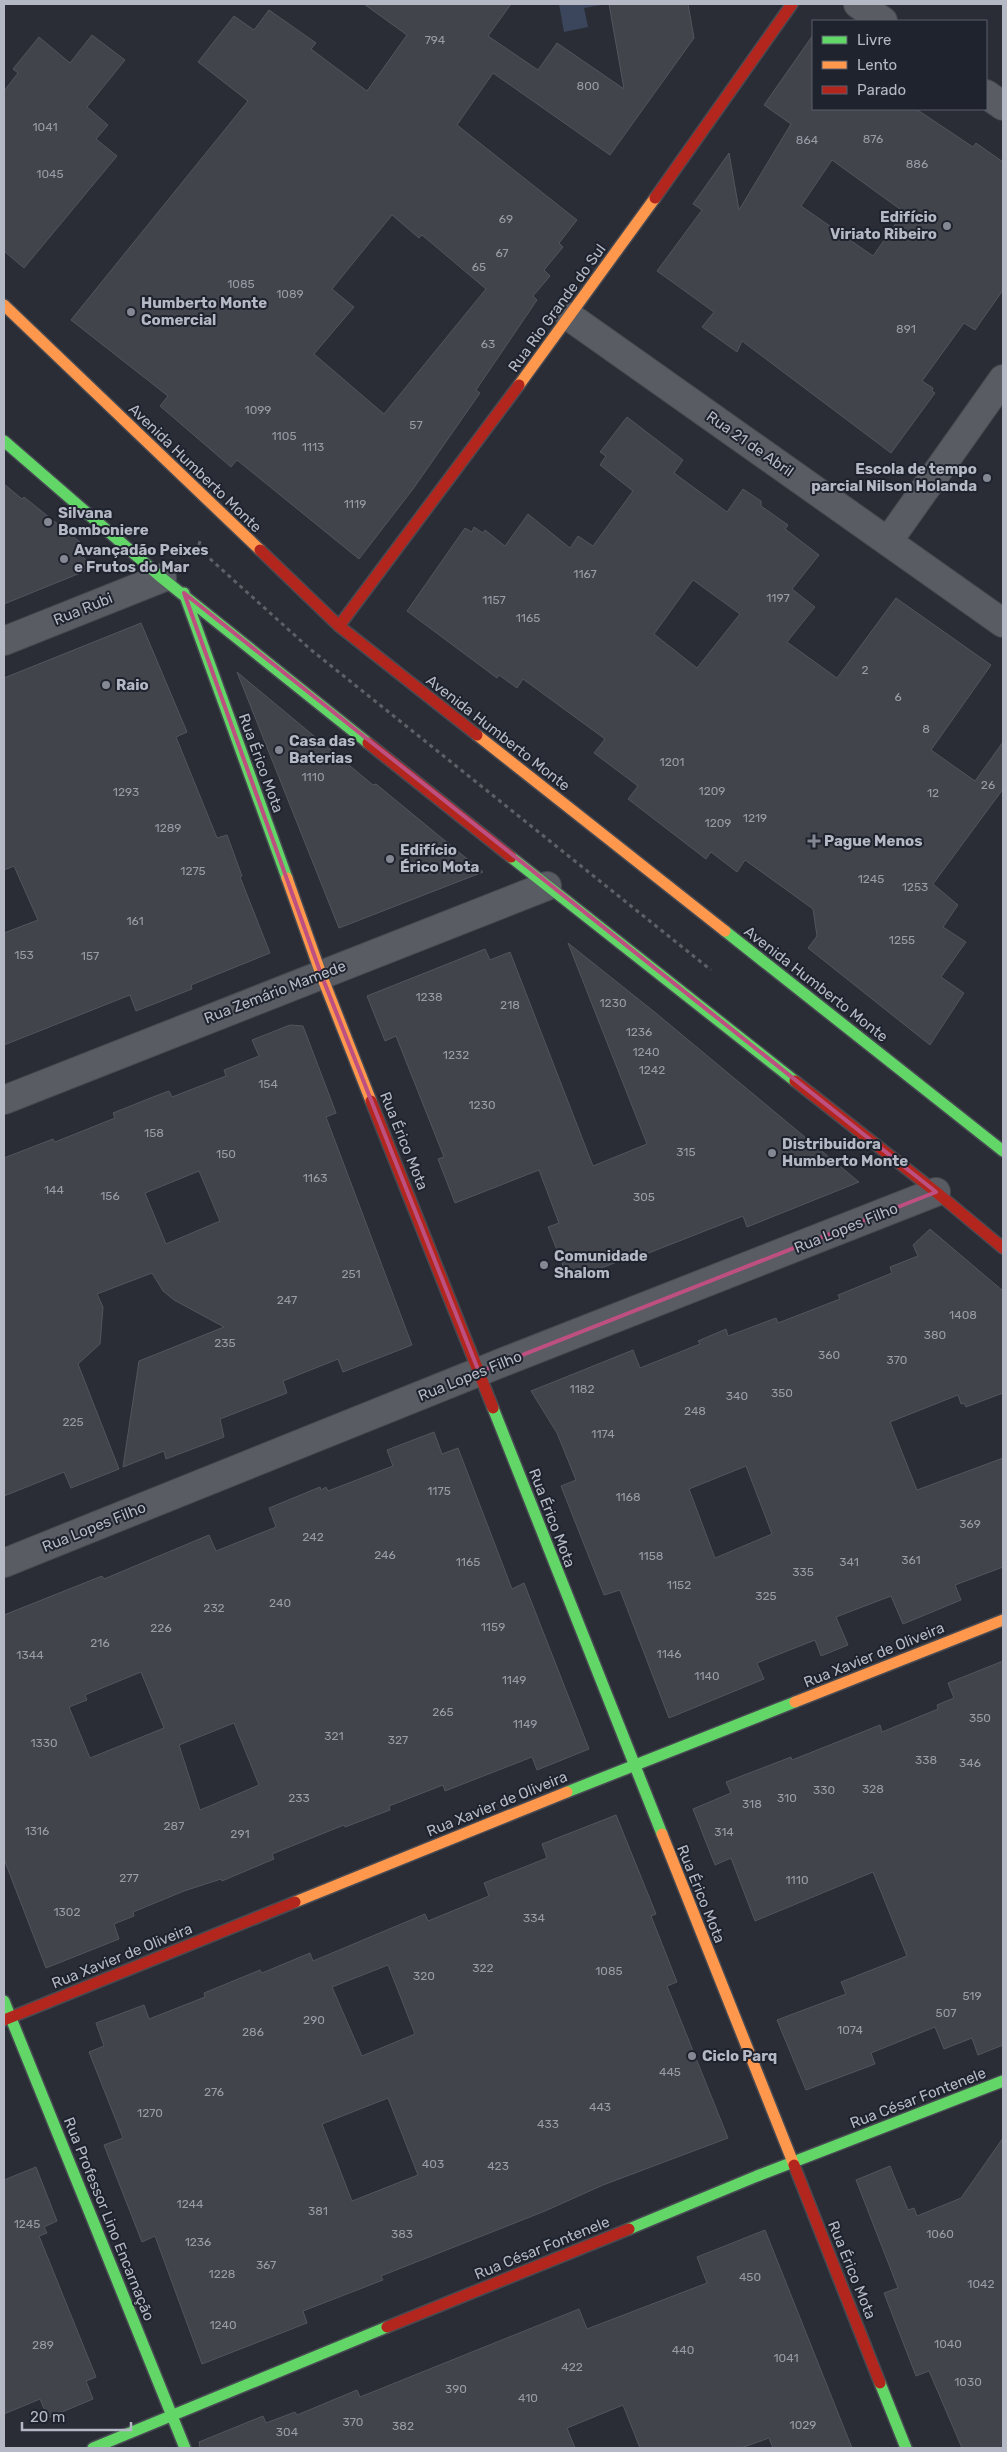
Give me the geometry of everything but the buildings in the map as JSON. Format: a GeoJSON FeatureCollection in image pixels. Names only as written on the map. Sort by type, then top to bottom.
{"type":"FeatureCollection","features":[{"type":"Feature","properties":{"kind":"street","name":"Rua Rio Grande do Sul"},"geometry":{"type":"LineString","coordinates":[[339,626],[570,317],[792,4]]}},
{"type":"Feature","properties":{"kind":"street"},"geometry":{"type":"LineString","coordinates":[[858,4],[882,20]]}},
{"type":"Feature","properties":{"kind":"street"},"geometry":{"type":"LineString","coordinates":[[987,95],[1003,106]]}},
{"type":"Feature","properties":{"kind":"street","name":"Avenida Humberto Monte"},"geometry":{"type":"LineString","coordinates":[[4,305],[339,626],[1003,1151]]}},
{"type":"Feature","properties":{"kind":"street","name":"Rua 21 de Abril"},"geometry":{"type":"LineString","coordinates":[[570,317],[1003,622]]}},
{"type":"Feature","properties":{"kind":"street"},"geometry":{"type":"LineString","coordinates":[[889,540],[1003,379]]}},
{"type":"Feature","properties":{"kind":"street"},"geometry":{"type":"LineString","coordinates":[[4,441],[162,578],[184,593],[548,886],[936,1192],[1003,1248]]}},
{"type":"Feature","properties":{"kind":"street","name":"Rua Rubi"},"geometry":{"type":"LineString","coordinates":[[4,641],[162,578]]}},
{"type":"Feature","properties":{"kind":"street","name":"Rua Érico Mota"},"geometry":{"type":"LineString","coordinates":[[184,593],[321,974],[906,2448]]}},
{"type":"Feature","properties":{"kind":"street","name":"Rua Zemário Mamede"},"geometry":{"type":"LineString","coordinates":[[4,1100],[548,886]]}},
{"type":"Feature","properties":{"kind":"street","name":"Rua Lopes Filho"},"geometry":{"type":"LineString","coordinates":[[4,1563],[479,1372],[936,1192]]}},
{"type":"Feature","properties":{"kind":"street","name":"Rua Xavier de Oliveira"},"geometry":{"type":"LineString","coordinates":[[7,2019],[634,1766],[1003,1620]]}},
{"type":"Feature","properties":{"kind":"street","name":"Rua Professor Lino Encarnação"},"geometry":{"type":"LineString","coordinates":[[4,2000],[7,2019],[185,2448]]}},
{"type":"Feature","properties":{"kind":"street","name":"Rua César Fontenele"},"geometry":{"type":"LineString","coordinates":[[93,2448],[747,2180],[793,2164],[1003,2081]]}},
{"type":"Feature","properties":{"kind":"path"},"geometry":{"type":"LineString","coordinates":[[198,548],[310,649],[714,972]]}},
{"type":"Feature","properties":{"kind":"highlighted area"},"geometry":{"type":"Polygon","coordinates":[[[184,593],[936,1192],[479,1372],[321,974],[184,593]]]}},
{"type":"Feature","properties":{"kind":"water"},"geometry":{"type":"Polygon","coordinates":[[[559,4],[601,5],[584,8],[588,27],[564,32],[559,4]]]}},
{"type":"Feature","properties":{"kind":"traffic: fast"},"geometry":{"type":"LineString","coordinates":[[4,441],[162,578],[368,743]]}},
{"type":"Feature","properties":{"kind":"traffic: fast"},"geometry":{"type":"LineString","coordinates":[[184,593],[287,878]]}},
{"type":"Feature","properties":{"kind":"traffic: fast"},"geometry":{"type":"LineString","coordinates":[[511,857],[795,1081]]}},
{"type":"Feature","properties":{"kind":"traffic: fast"},"geometry":{"type":"LineString","coordinates":[[725,931],[1003,1151]]}},
{"type":"Feature","properties":{"kind":"traffic: fast"},"geometry":{"type":"LineString","coordinates":[[493,1408],[662,1834]]}},
{"type":"Feature","properties":{"kind":"traffic: fast"},"geometry":{"type":"LineString","coordinates":[[567,1792],[795,1702]]}},
{"type":"Feature","properties":{"kind":"traffic: fast"},"geometry":{"type":"LineString","coordinates":[[4,2001],[185,2448]]}},
{"type":"Feature","properties":{"kind":"traffic: fast"},"geometry":{"type":"LineString","coordinates":[[629,2229],[757,2176],[1003,2081]]}},
{"type":"Feature","properties":{"kind":"traffic: fast"},"geometry":{"type":"LineString","coordinates":[[93,2448],[387,2327]]}},
{"type":"Feature","properties":{"kind":"traffic: fast"},"geometry":{"type":"LineString","coordinates":[[880,2383],[906,2448]]}},
{"type":"Feature","properties":{"kind":"traffic: slow"},"geometry":{"type":"LineString","coordinates":[[519,385],[655,198]]}},
{"type":"Feature","properties":{"kind":"traffic: slow"},"geometry":{"type":"LineString","coordinates":[[4,305],[260,550]]}},
{"type":"Feature","properties":{"kind":"traffic: slow"},"geometry":{"type":"LineString","coordinates":[[477,735],[725,931]]}},
{"type":"Feature","properties":{"kind":"traffic: slow"},"geometry":{"type":"LineString","coordinates":[[287,878],[321,974],[371,1101]]}},
{"type":"Feature","properties":{"kind":"traffic: slow"},"geometry":{"type":"LineString","coordinates":[[795,1702],[1003,1620]]}},
{"type":"Feature","properties":{"kind":"traffic: slow"},"geometry":{"type":"LineString","coordinates":[[295,1902],[567,1792]]}},
{"type":"Feature","properties":{"kind":"traffic: slow"},"geometry":{"type":"LineString","coordinates":[[662,1834],[794,2165]]}},
{"type":"Feature","properties":{"kind":"traffic: jam"},"geometry":{"type":"LineString","coordinates":[[655,198],[792,4]]}},
{"type":"Feature","properties":{"kind":"traffic: jam"},"geometry":{"type":"LineString","coordinates":[[339,626],[519,385]]}},
{"type":"Feature","properties":{"kind":"traffic: jam"},"geometry":{"type":"LineString","coordinates":[[260,550],[339,626],[477,735]]}},
{"type":"Feature","properties":{"kind":"traffic: jam"},"geometry":{"type":"LineString","coordinates":[[368,743],[511,857]]}},
{"type":"Feature","properties":{"kind":"traffic: jam"},"geometry":{"type":"LineString","coordinates":[[795,1081],[936,1192],[1003,1248]]}},
{"type":"Feature","properties":{"kind":"traffic: jam"},"geometry":{"type":"LineString","coordinates":[[371,1101],[493,1408]]}},
{"type":"Feature","properties":{"kind":"traffic: jam"},"geometry":{"type":"LineString","coordinates":[[4,2020],[295,1902]]}},
{"type":"Feature","properties":{"kind":"traffic: jam"},"geometry":{"type":"LineString","coordinates":[[794,2165],[880,2383]]}},
{"type":"Feature","properties":{"kind":"traffic: jam"},"geometry":{"type":"LineString","coordinates":[[387,2327],[629,2229]]}},
{"type":"Feature","properties":{"kind":"place","name":"Edifício Viriato Ribeiro"},"geometry":{"type":"Point","coordinates":[947,226]}},
{"type":"Feature","properties":{"kind":"place","name":"Humberto Monte Comercial"},"geometry":{"type":"Point","coordinates":[131,312]}},
{"type":"Feature","properties":{"kind":"place","name":"Escola de tempo parcial Nilson Holanda"},"geometry":{"type":"Point","coordinates":[987,478]}},
{"type":"Feature","properties":{"kind":"place","name":"Silvana Bomboniere"},"geometry":{"type":"Point","coordinates":[48,522]}},
{"type":"Feature","properties":{"kind":"place","name":"Avançadão Peixes e Frutos do Mar"},"geometry":{"type":"Point","coordinates":[64,559]}},
{"type":"Feature","properties":{"kind":"place","name":"Raio"},"geometry":{"type":"Point","coordinates":[106,685]}},
{"type":"Feature","properties":{"kind":"place","name":"Casa das Baterias"},"geometry":{"type":"Point","coordinates":[279,750]}},
{"type":"Feature","properties":{"kind":"place","name":"Pague Menos"},"geometry":{"type":"Point","coordinates":[814,841]}},
{"type":"Feature","properties":{"kind":"place","name":"Edifício Érico Mota"},"geometry":{"type":"Point","coordinates":[390,859]}},
{"type":"Feature","properties":{"kind":"place","name":"Distribuidora Humberto Monte"},"geometry":{"type":"Point","coordinates":[772,1153]}},
{"type":"Feature","properties":{"kind":"place","name":"Comunidade Shalom"},"geometry":{"type":"Point","coordinates":[544,1265]}},
{"type":"Feature","properties":{"kind":"place","name":"Ciclo Parq"},"geometry":{"type":"Point","coordinates":[692,2056]}}]}
